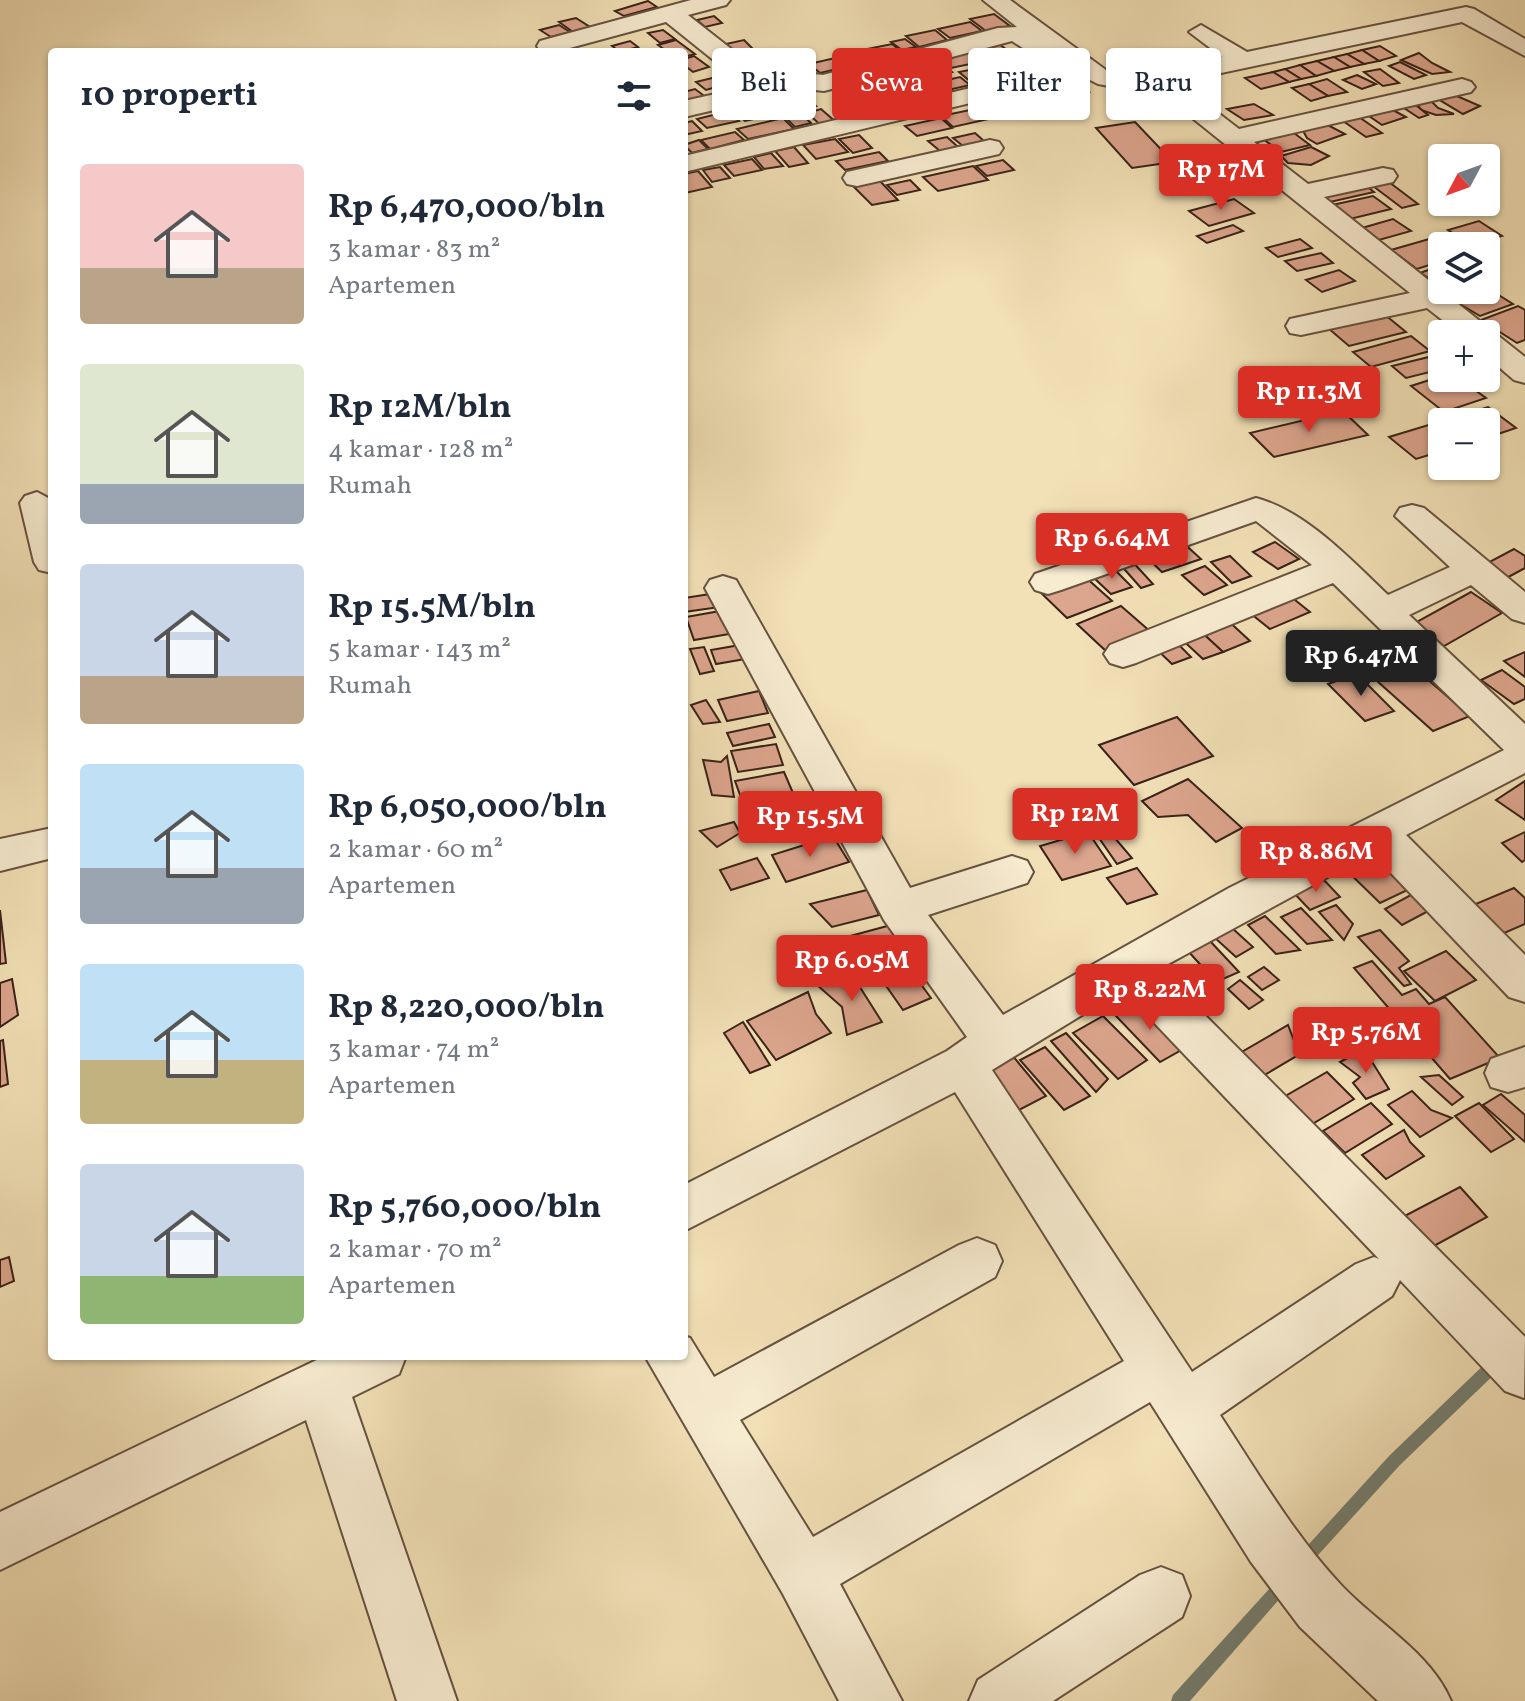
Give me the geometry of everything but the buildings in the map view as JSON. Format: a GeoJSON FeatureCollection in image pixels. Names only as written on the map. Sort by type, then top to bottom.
{"type":"FeatureCollection","features":[{"type":"Feature","properties":{"kind":"street"},"geometry":{"type":"LineString","coordinates":[[549,46],[718,0]]}},
{"type":"Feature","properties":{"kind":"street"},"geometry":{"type":"LineString","coordinates":[[1005,1],[1056,48]]}},
{"type":"Feature","properties":{"kind":"street"},"geometry":{"type":"LineString","coordinates":[[670,13],[714,48]]}},
{"type":"Feature","properties":{"kind":"street"},"geometry":{"type":"LineString","coordinates":[[1221,66],[1466,14],[1525,49]]}},
{"type":"Feature","properties":{"kind":"street"},"geometry":{"type":"LineString","coordinates":[[1201,32],[1243,60]]}},
{"type":"Feature","properties":{"kind":"street"},"geometry":{"type":"LineString","coordinates":[[816,82],[824,83],[1007,33],[1019,35],[1042,48]]}},
{"type":"Feature","properties":{"kind":"street"},"geometry":{"type":"LineString","coordinates":[[587,35],[602,48]]}},
{"type":"Feature","properties":{"kind":"street"},"geometry":{"type":"LineString","coordinates":[[1221,73],[1391,42]]}},
{"type":"Feature","properties":{"kind":"street"},"geometry":{"type":"LineString","coordinates":[[824,83],[919,164]]}},
{"type":"Feature","properties":{"kind":"street"},"geometry":{"type":"LineString","coordinates":[[1235,138],[1462,87]]}},
{"type":"Feature","properties":{"kind":"street"},"geometry":{"type":"LineString","coordinates":[[688,163],[968,97]]}},
{"type":"Feature","properties":{"kind":"street"},"geometry":{"type":"LineString","coordinates":[[688,108],[712,103]]}},
{"type":"Feature","properties":{"kind":"street"},"geometry":{"type":"LineString","coordinates":[[1210,120],[1428,291]]}},
{"type":"Feature","properties":{"kind":"street"},"geometry":{"type":"LineString","coordinates":[[857,178],[990,148]]}},
{"type":"Feature","properties":{"kind":"street"},"geometry":{"type":"LineString","coordinates":[[1304,193],[1383,176]]}},
{"type":"Feature","properties":{"kind":"street"},"geometry":{"type":"LineString","coordinates":[[1301,326],[1428,299]]}},
{"type":"Feature","properties":{"kind":"street"},"geometry":{"type":"LineString","coordinates":[[1443,304],[1462,320]]}},
{"type":"Feature","properties":{"kind":"street"},"geometry":{"type":"LineString","coordinates":[[1500,352],[1525,373]]}},
{"type":"Feature","properties":{"kind":"street"},"geometry":{"type":"LineString","coordinates":[[37,503],[48,546]]}},
{"type":"Feature","properties":{"kind":"street"},"geometry":{"type":"LineString","coordinates":[[1048,582],[1256,509],[1268,513],[1338,568],[1525,747]]}},
{"type":"Feature","properties":{"kind":"street"},"geometry":{"type":"LineString","coordinates":[[1412,516],[1525,611]]}},
{"type":"Feature","properties":{"kind":"street"},"geometry":{"type":"LineString","coordinates":[[1123,654],[1338,568]]}},
{"type":"Feature","properties":{"kind":"street"},"geometry":{"type":"LineString","coordinates":[[1382,613],[1475,569]]}},
{"type":"Feature","properties":{"kind":"street"},"geometry":{"type":"LineString","coordinates":[[723,588],[979,1053],[1186,1407],[1271,1542],[1321,1606],[1421,1701]]}},
{"type":"Feature","properties":{"kind":"street"},"geometry":{"type":"LineString","coordinates":[[688,1207],[979,1053],[1244,900],[1525,756]]}},
{"type":"Feature","properties":{"kind":"street"},"geometry":{"type":"LineString","coordinates":[[1377,832],[1525,984]]}},
{"type":"Feature","properties":{"kind":"street"},"geometry":{"type":"LineString","coordinates":[[0,855],[48,844]]}},
{"type":"Feature","properties":{"kind":"street"},"geometry":{"type":"LineString","coordinates":[[899,908],[1012,872]]}},
{"type":"Feature","properties":{"kind":"street"},"geometry":{"type":"LineString","coordinates":[[1128,966],[1508,1356]]}},
{"type":"Feature","properties":{"kind":"street"},"geometry":{"type":"LineString","coordinates":[[706,1410],[977,1261]]}},
{"type":"Feature","properties":{"kind":"street"},"geometry":{"type":"LineString","coordinates":[[1186,1407],[1374,1280]]}},
{"type":"Feature","properties":{"kind":"street"},"geometry":{"type":"LineString","coordinates":[[0,1542],[372,1360]]}},
{"type":"Feature","properties":{"kind":"street"},"geometry":{"type":"LineString","coordinates":[[674,1360],[803,1574],[872,1701]]}},
{"type":"Feature","properties":{"kind":"street"},"geometry":{"type":"LineString","coordinates":[[803,1574],[1137,1381]]}},
{"type":"Feature","properties":{"kind":"street"},"geometry":{"type":"LineString","coordinates":[[321,1384],[427,1701]]}},
{"type":"Feature","properties":{"kind":"street"},"geometry":{"type":"LineString","coordinates":[[999,1701],[1161,1596]]}},
{"type":"Feature","properties":{"kind":"waterway"},"geometry":{"type":"LineString","coordinates":[[1304,1560],[1395,1460],[1496,1363]]}},
{"type":"Feature","properties":{"kind":"waterway"},"geometry":{"type":"LineString","coordinates":[[1179,1701],[1285,1582]]}}]}
